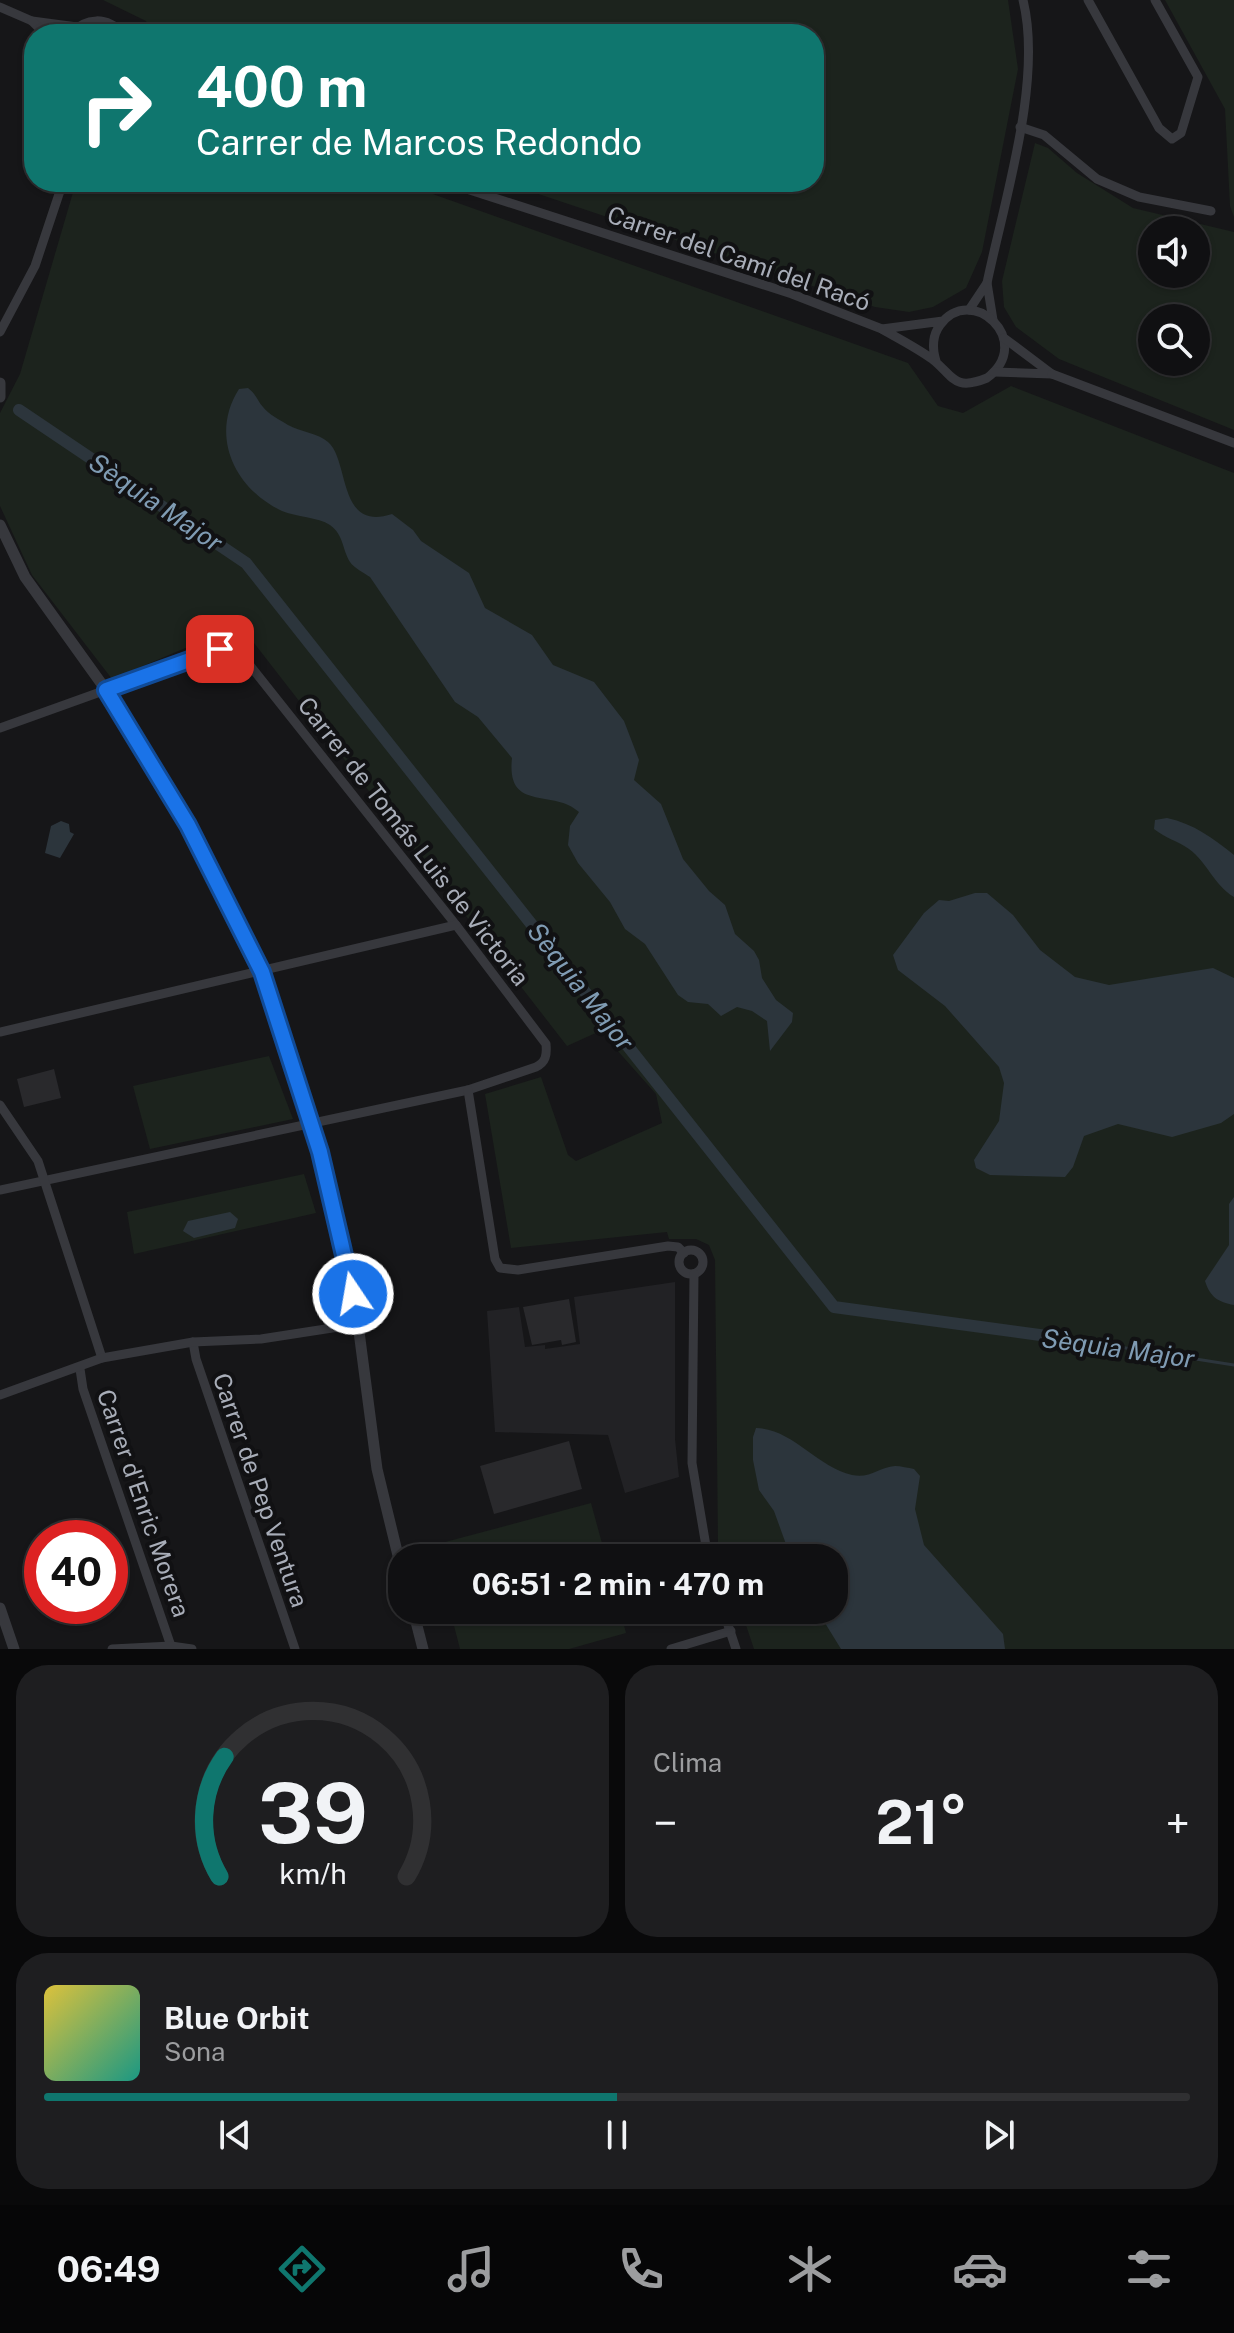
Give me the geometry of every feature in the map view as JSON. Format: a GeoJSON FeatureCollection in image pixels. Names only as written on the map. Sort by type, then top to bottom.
{"type":"FeatureCollection","features":[{"type":"Feature","properties":{"kind":"street"},"geometry":{"type":"LineString","coordinates":[[1023,0],[1027,19],[1029,86],[987,283],[993,320],[1004,338],[1052,374],[1234,443]]}},
{"type":"Feature","properties":{"kind":"street"},"geometry":{"type":"LineString","coordinates":[[1088,0],[1159,128],[1172,139],[1181,133],[1198,77],[1155,0]]}},
{"type":"Feature","properties":{"kind":"street"},"geometry":{"type":"LineString","coordinates":[[0,7],[46,24]]}},
{"type":"Feature","properties":{"kind":"street"},"geometry":{"type":"LineString","coordinates":[[88,24],[98,20],[111,24]]}},
{"type":"Feature","properties":{"kind":"street"},"geometry":{"type":"LineString","coordinates":[[32,21],[35,24]]}},
{"type":"Feature","properties":{"kind":"street"},"geometry":{"type":"LineString","coordinates":[[1020,127],[1044,135],[1097,179],[1139,197],[1211,211]]}},
{"type":"Feature","properties":{"kind":"street"},"geometry":{"type":"LineString","coordinates":[[0,332],[35,266],[60,192]]}},
{"type":"Feature","properties":{"kind":"street","name":"Carrer del Camí del Racó"},"geometry":{"type":"LineString","coordinates":[[476,192],[792,294],[882,329],[936,361]]}},
{"type":"Feature","properties":{"kind":"street"},"geometry":{"type":"LineString","coordinates":[[969,310],[987,283]]}},
{"type":"Feature","properties":{"kind":"street"},"geometry":{"type":"LineString","coordinates":[[993,320],[969,310],[951,315],[943,321],[933,344],[936,361],[947,376],[961,382],[978,382],[994,372],[1004,356],[1004,338]]}},
{"type":"Feature","properties":{"kind":"street","name":"Carrer del Camí del Racó"},"geometry":{"type":"LineString","coordinates":[[882,329],[943,321]]}},
{"type":"Feature","properties":{"kind":"street"},"geometry":{"type":"LineString","coordinates":[[994,372],[1052,374]]}},
{"type":"Feature","properties":{"kind":"street"},"geometry":{"type":"LineString","coordinates":[[0,383],[0,397]]}},
{"type":"Feature","properties":{"kind":"street"},"geometry":{"type":"LineString","coordinates":[[0,525],[25,577],[106,690],[188,825],[262,972],[311,1125],[340,1232],[358,1324],[377,1469],[395,1544]]}},
{"type":"Feature","properties":{"kind":"street","name":"Carrer de Tomás Luis de Victoria"},"geometry":{"type":"LineString","coordinates":[[106,690],[220,649],[237,649],[456,925],[546,1044],[544,1063],[468,1090]]}},
{"type":"Feature","properties":{"kind":"street"},"geometry":{"type":"LineString","coordinates":[[0,728],[106,690]]}},
{"type":"Feature","properties":{"kind":"street"},"geometry":{"type":"LineString","coordinates":[[0,1032],[456,925]]}},
{"type":"Feature","properties":{"kind":"street"},"geometry":{"type":"LineString","coordinates":[[0,1190],[468,1090],[495,1259],[502,1269],[518,1270],[668,1246],[678,1247],[684,1253]]}},
{"type":"Feature","properties":{"kind":"street"},"geometry":{"type":"LineString","coordinates":[[0,1105],[38,1161],[45,1178],[102,1358]]}},
{"type":"Feature","properties":{"kind":"street"},"geometry":{"type":"LineString","coordinates":[[694,1274],[686,1274],[680,1269],[679,1261],[684,1253],[693,1251],[702,1258],[702,1266],[694,1274],[692,1463],[706,1544]]}},
{"type":"Feature","properties":{"kind":"street"},"geometry":{"type":"LineString","coordinates":[[0,1395],[80,1369],[102,1358],[193,1342],[261,1339],[358,1324]]}},
{"type":"Feature","properties":{"kind":"street","name":"Carrer de Pep Ventura"},"geometry":{"type":"LineString","coordinates":[[193,1342],[196,1359],[295,1649]]}},
{"type":"Feature","properties":{"kind":"street","name":"Carrer d'Enric Morera"},"geometry":{"type":"LineString","coordinates":[[80,1369],[83,1389],[171,1647]]}},
{"type":"Feature","properties":{"kind":"street"},"geometry":{"type":"LineString","coordinates":[[0,1608],[14,1649]]}},
{"type":"Feature","properties":{"kind":"street"},"geometry":{"type":"LineString","coordinates":[[417,1624],[423,1649]]}},
{"type":"Feature","properties":{"kind":"street"},"geometry":{"type":"LineString","coordinates":[[728,1624],[736,1649]]}},
{"type":"Feature","properties":{"kind":"street"},"geometry":{"type":"LineString","coordinates":[[671,1649],[731,1631]]}},
{"type":"Feature","properties":{"kind":"street"},"geometry":{"type":"LineString","coordinates":[[112,1649],[192,1649]]}},
{"type":"Feature","properties":{"kind":"shaded area"},"geometry":{"type":"Polygon","coordinates":[[[103,0],[1008,0],[1018,69],[982,252],[966,288],[933,307],[909,312],[875,307],[533,192],[824,192],[824,24],[147,24],[103,0]]]}},
{"type":"Feature","properties":{"kind":"shaded area"},"geometry":{"type":"Polygon","coordinates":[[[1165,0],[1234,0],[1234,217],[1230,206],[1225,109],[1165,0]]]}},
{"type":"Feature","properties":{"kind":"shaded area"},"geometry":{"type":"Polygon","coordinates":[[[1035,143],[1048,148],[1077,173],[1133,208],[1167,216],[1138,216],[1138,288],[1210,288],[1210,226],[1234,232],[1234,430],[1059,359],[1016,327],[1004,307],[1002,281],[1035,143]]]}},
{"type":"Feature","properties":{"kind":"shaded area"},"geometry":{"type":"Polygon","coordinates":[[[73,192],[427,192],[908,363],[938,406],[963,413],[1011,386],[1234,473],[1234,1649],[754,1649],[746,1624],[848,1624],[848,1544],[718,1544],[715,1260],[709,1245],[696,1239],[669,1239],[667,1232],[511,1248],[485,1094],[541,1077],[568,1155],[576,1161],[662,1123],[656,1094],[600,1031],[567,1046],[240,625],[112,679],[32,575],[0,506],[0,413],[20,374],[73,192]]]}},
{"type":"Feature","properties":{"kind":"shaded area"},"geometry":{"type":"Polygon","coordinates":[[[248,388],[274,417],[328,442],[335,451],[353,504],[362,513],[374,517],[392,514],[413,530],[421,541],[469,573],[485,608],[532,635],[553,665],[594,682],[624,721],[639,760],[634,780],[661,804],[683,859],[725,905],[735,934],[754,951],[759,960],[762,978],[776,1000],[793,1013],[792,1022],[770,1051],[767,1021],[752,1011],[737,1007],[721,1016],[708,1004],[688,1002],[678,995],[645,944],[625,929],[610,902],[578,863],[568,845],[570,826],[579,812],[568,805],[523,793],[516,786],[512,775],[512,758],[478,717],[455,702],[370,577],[350,562],[335,529],[319,520],[282,511],[251,489],[232,459],[226,425],[239,389],[248,388]]]}},
{"type":"Feature","properties":{"kind":"shaded area"},"geometry":{"type":"Polygon","coordinates":[[[1167,818],[1203,832],[1234,855],[1234,897],[1195,854],[1154,829],[1155,820],[1167,818]]]}},
{"type":"Feature","properties":{"kind":"shaded area"},"geometry":{"type":"Polygon","coordinates":[[[61,821],[69,824],[70,832],[74,834],[60,858],[45,853],[51,826],[61,821]]]}},
{"type":"Feature","properties":{"kind":"shaded area"},"geometry":{"type":"Polygon","coordinates":[[[975,893],[987,893],[1013,915],[1040,950],[1075,977],[1109,985],[1213,968],[1234,978],[1234,1114],[1221,1123],[1172,1137],[1118,1124],[1084,1136],[1073,1167],[1065,1177],[990,1175],[976,1168],[974,1160],[999,1121],[1004,1083],[999,1067],[945,1006],[898,970],[893,955],[924,913],[939,900],[949,901],[975,893]]]}},
{"type":"Feature","properties":{"kind":"shaded area"},"geometry":{"type":"Polygon","coordinates":[[[269,1056],[293,1119],[150,1149],[133,1086],[269,1056]]]}},
{"type":"Feature","properties":{"kind":"shaded area"},"geometry":{"type":"Polygon","coordinates":[[[304,1174],[316,1213],[134,1254],[127,1212],[304,1174]]]}},
{"type":"Feature","properties":{"kind":"shaded area"},"geometry":{"type":"Polygon","coordinates":[[[1234,1197],[1234,1305],[1215,1298],[1205,1281],[1229,1245],[1229,1204],[1234,1197]]]}},
{"type":"Feature","properties":{"kind":"shaded area"},"geometry":{"type":"Polygon","coordinates":[[[230,1212],[238,1219],[235,1228],[194,1238],[183,1231],[188,1221],[230,1212]]]}},
{"type":"Feature","properties":{"kind":"shaded area"},"geometry":{"type":"Polygon","coordinates":[[[675,1282],[675,1439],[679,1477],[625,1493],[608,1435],[495,1432],[487,1311],[519,1307],[525,1347],[545,1345],[545,1349],[580,1344],[574,1297],[675,1282]]]}},
{"type":"Feature","properties":{"kind":"shaded area"},"geometry":{"type":"Polygon","coordinates":[[[756,1428],[769,1430],[793,1441],[839,1471],[852,1475],[864,1475],[895,1466],[914,1469],[920,1476],[915,1509],[924,1545],[1003,1634],[1005,1649],[841,1649],[826,1624],[848,1624],[848,1544],[786,1544],[774,1511],[759,1490],[753,1460],[756,1428]]]}},
{"type":"Feature","properties":{"kind":"shaded area"},"geometry":{"type":"Polygon","coordinates":[[[591,1503],[602,1544],[438,1544],[591,1503]]]}},
{"type":"Feature","properties":{"kind":"shaded area"},"geometry":{"type":"Polygon","coordinates":[[[454,1624],[624,1624],[626,1633],[569,1649],[460,1649],[454,1624]]]}},
{"type":"Feature","properties":{"kind":"building"},"geometry":{"type":"Polygon","coordinates":[[[54,1069],[61,1098],[24,1107],[17,1079],[54,1069]]]}},
{"type":"Feature","properties":{"kind":"building"},"geometry":{"type":"Polygon","coordinates":[[[569,1299],[576,1342],[562,1345],[561,1340],[532,1345],[523,1307],[569,1299]]]}},
{"type":"Feature","properties":{"kind":"building"},"geometry":{"type":"Polygon","coordinates":[[[569,1441],[582,1489],[494,1514],[480,1466],[569,1441]]]}},
{"type":"Feature","properties":{"kind":"waterway","name":"Sèquia Major"},"geometry":{"type":"LineString","coordinates":[[19,410],[246,563],[834,1307],[1062,1338]]}},
{"type":"Feature","properties":{"kind":"waterway","name":"Sèquia Major"},"geometry":{"type":"LineString","coordinates":[[1062,1338],[1234,1365]]}},
{"type":"Feature","properties":{"kind":"route"},"geometry":{"type":"LineString","coordinates":[[220,649],[106,690],[188,825],[262,972],[320,1152],[353,1294]]}}]}
